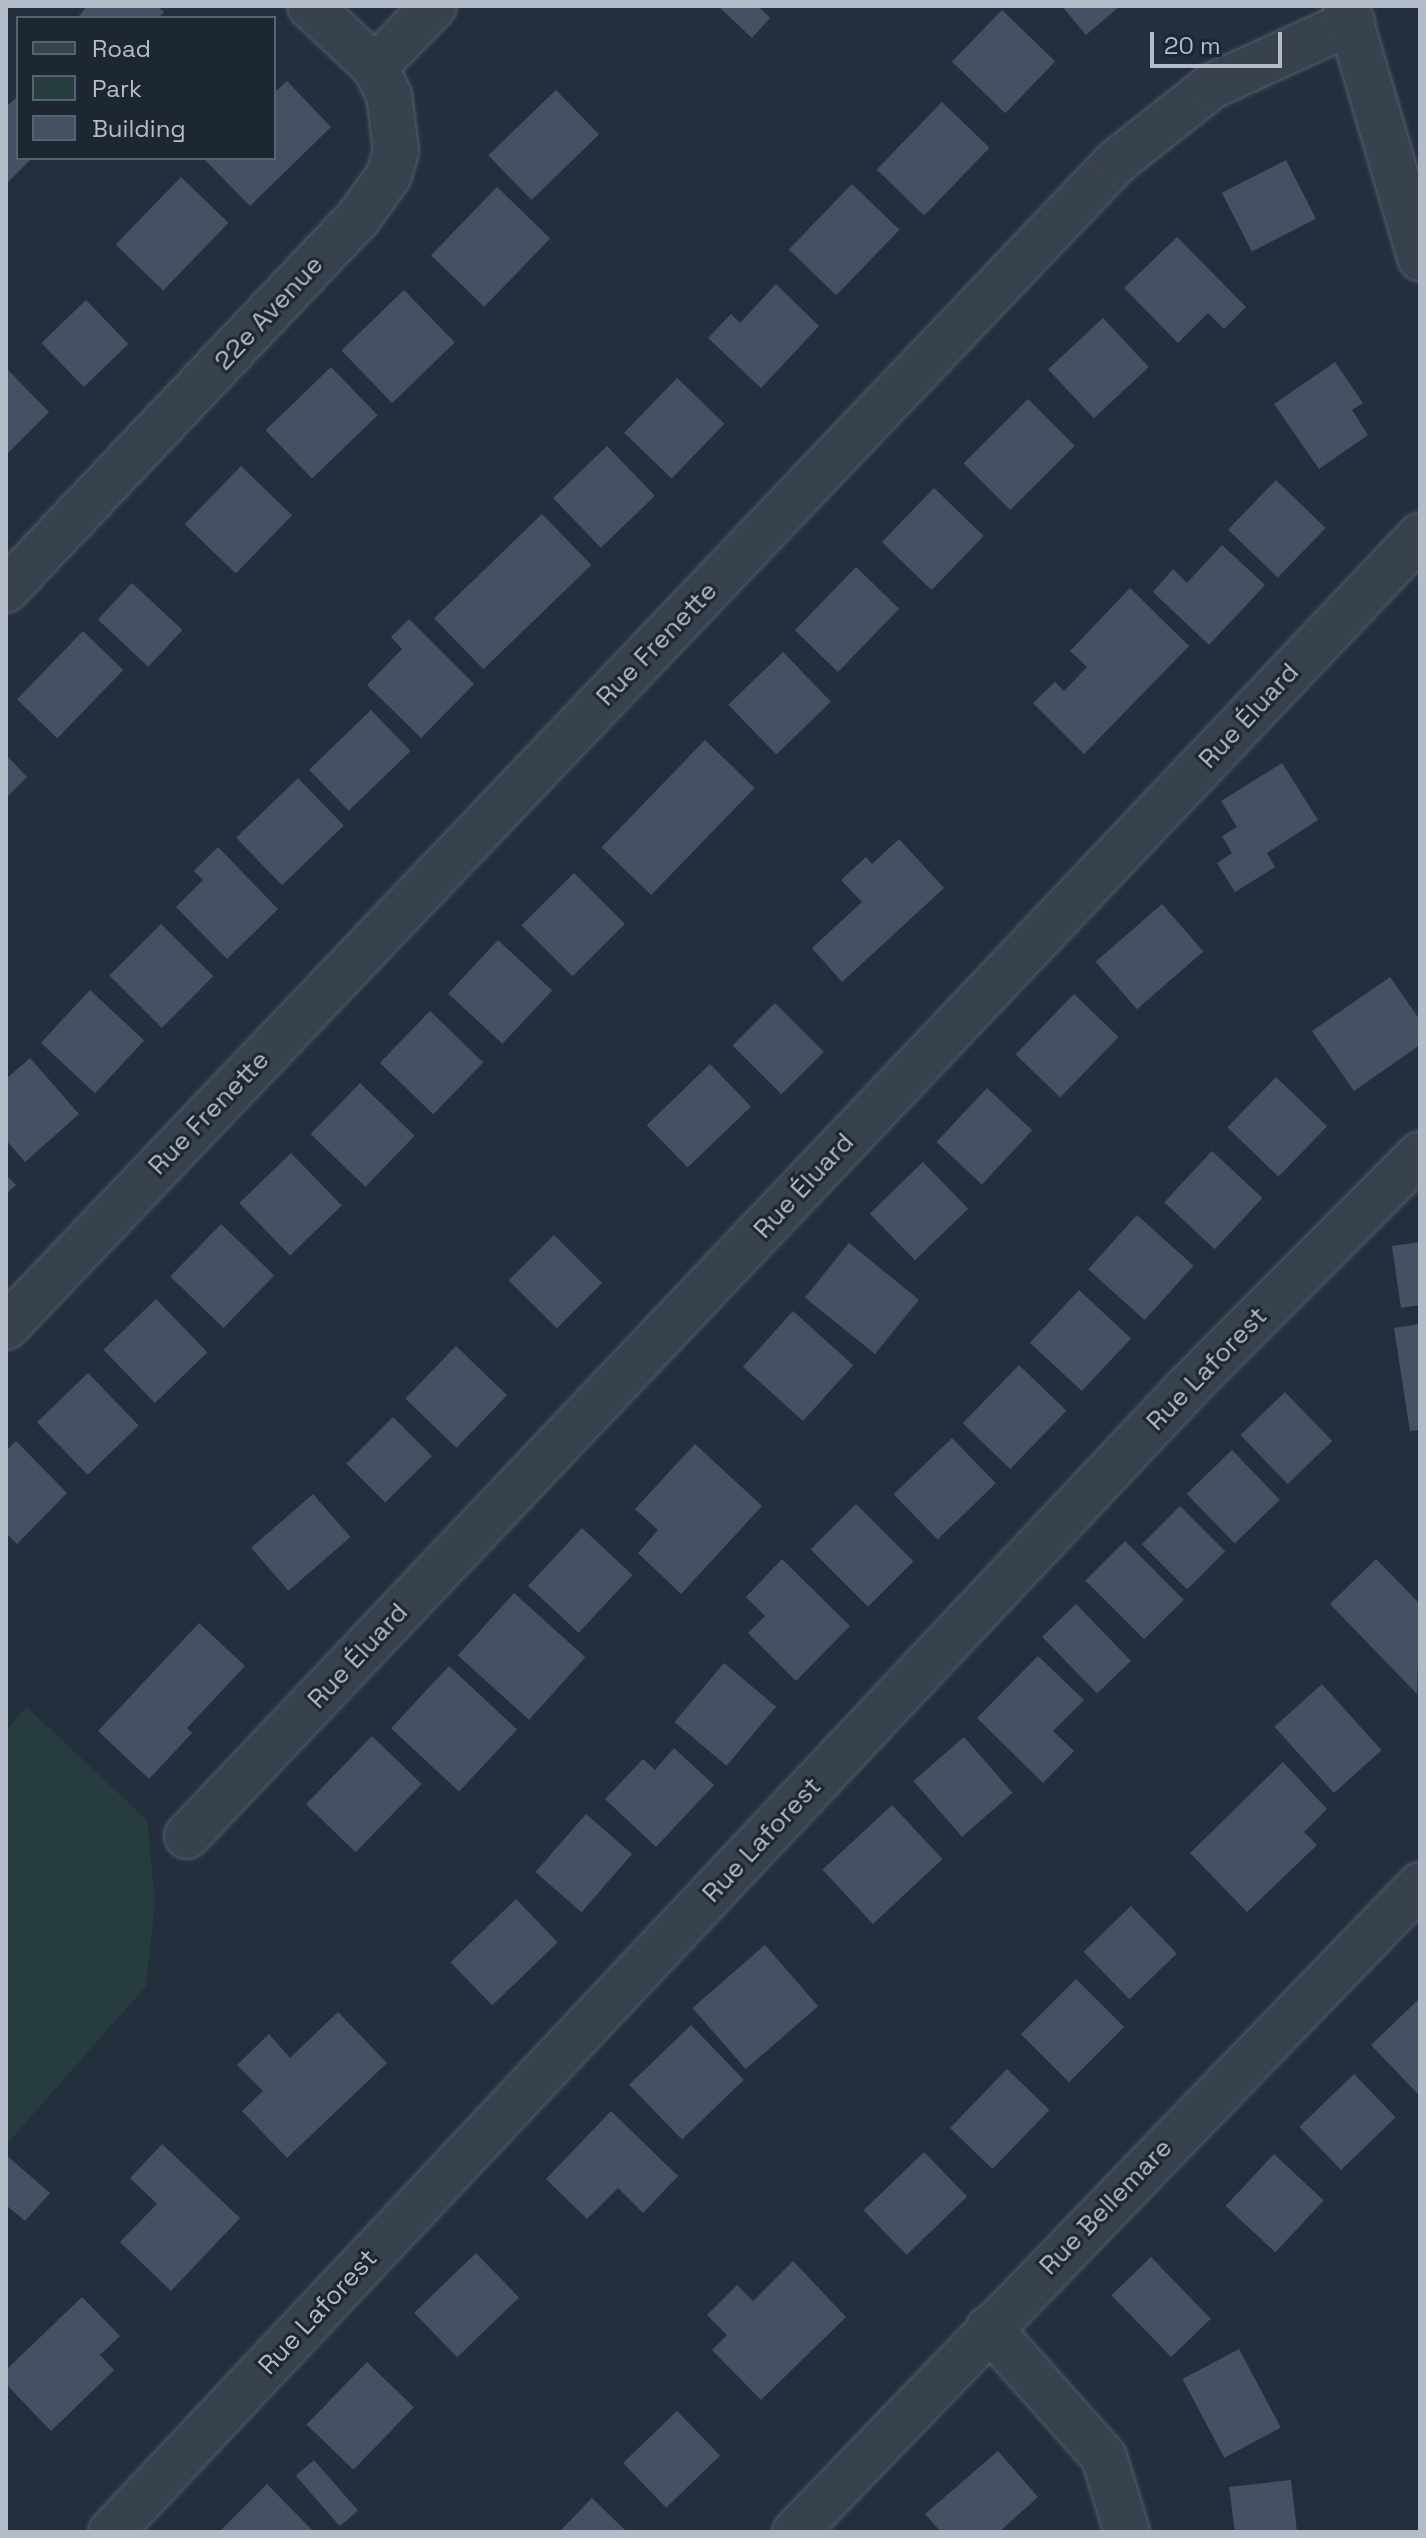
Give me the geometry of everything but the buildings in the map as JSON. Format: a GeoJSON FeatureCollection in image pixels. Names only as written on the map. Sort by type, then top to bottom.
{"type":"FeatureCollection","features":[{"type":"Feature","properties":{"kind":"street"},"geometry":{"type":"LineString","coordinates":[[310,6],[375,67],[434,6]]}},
{"type":"Feature","properties":{"kind":"street"},"geometry":{"type":"LineString","coordinates":[[1349,14],[1420,258]]}},
{"type":"Feature","properties":{"kind":"street","name":"Rue Frenette"},"geometry":{"type":"LineString","coordinates":[[6,1327],[1116,162],[1212,86],[1349,14]]}},
{"type":"Feature","properties":{"kind":"street","name":"22e Avenue"},"geometry":{"type":"LineString","coordinates":[[6,590],[359,217],[389,175],[395,125],[389,95],[375,67]]}},
{"type":"Feature","properties":{"kind":"street","name":"Rue Éluard"},"geometry":{"type":"LineString","coordinates":[[187,1836],[1420,536]]}},
{"type":"Feature","properties":{"kind":"street","name":"Rue Laforest"},"geometry":{"type":"LineString","coordinates":[[111,2532],[1187,1388],[1420,1154]]}},
{"type":"Feature","properties":{"kind":"street","name":"Rue Bellemare"},"geometry":{"type":"LineString","coordinates":[[795,2532],[1420,1885]]}},
{"type":"Feature","properties":{"kind":"street"},"geometry":{"type":"LineString","coordinates":[[989,2328],[1104,2457],[1127,2532]]}},
{"type":"Feature","properties":{"kind":"green space"},"geometry":{"type":"Polygon","coordinates":[[[27,1707],[147,1820],[155,1902],[146,1986],[6,2145],[6,1730],[27,1707]]]}}]}
